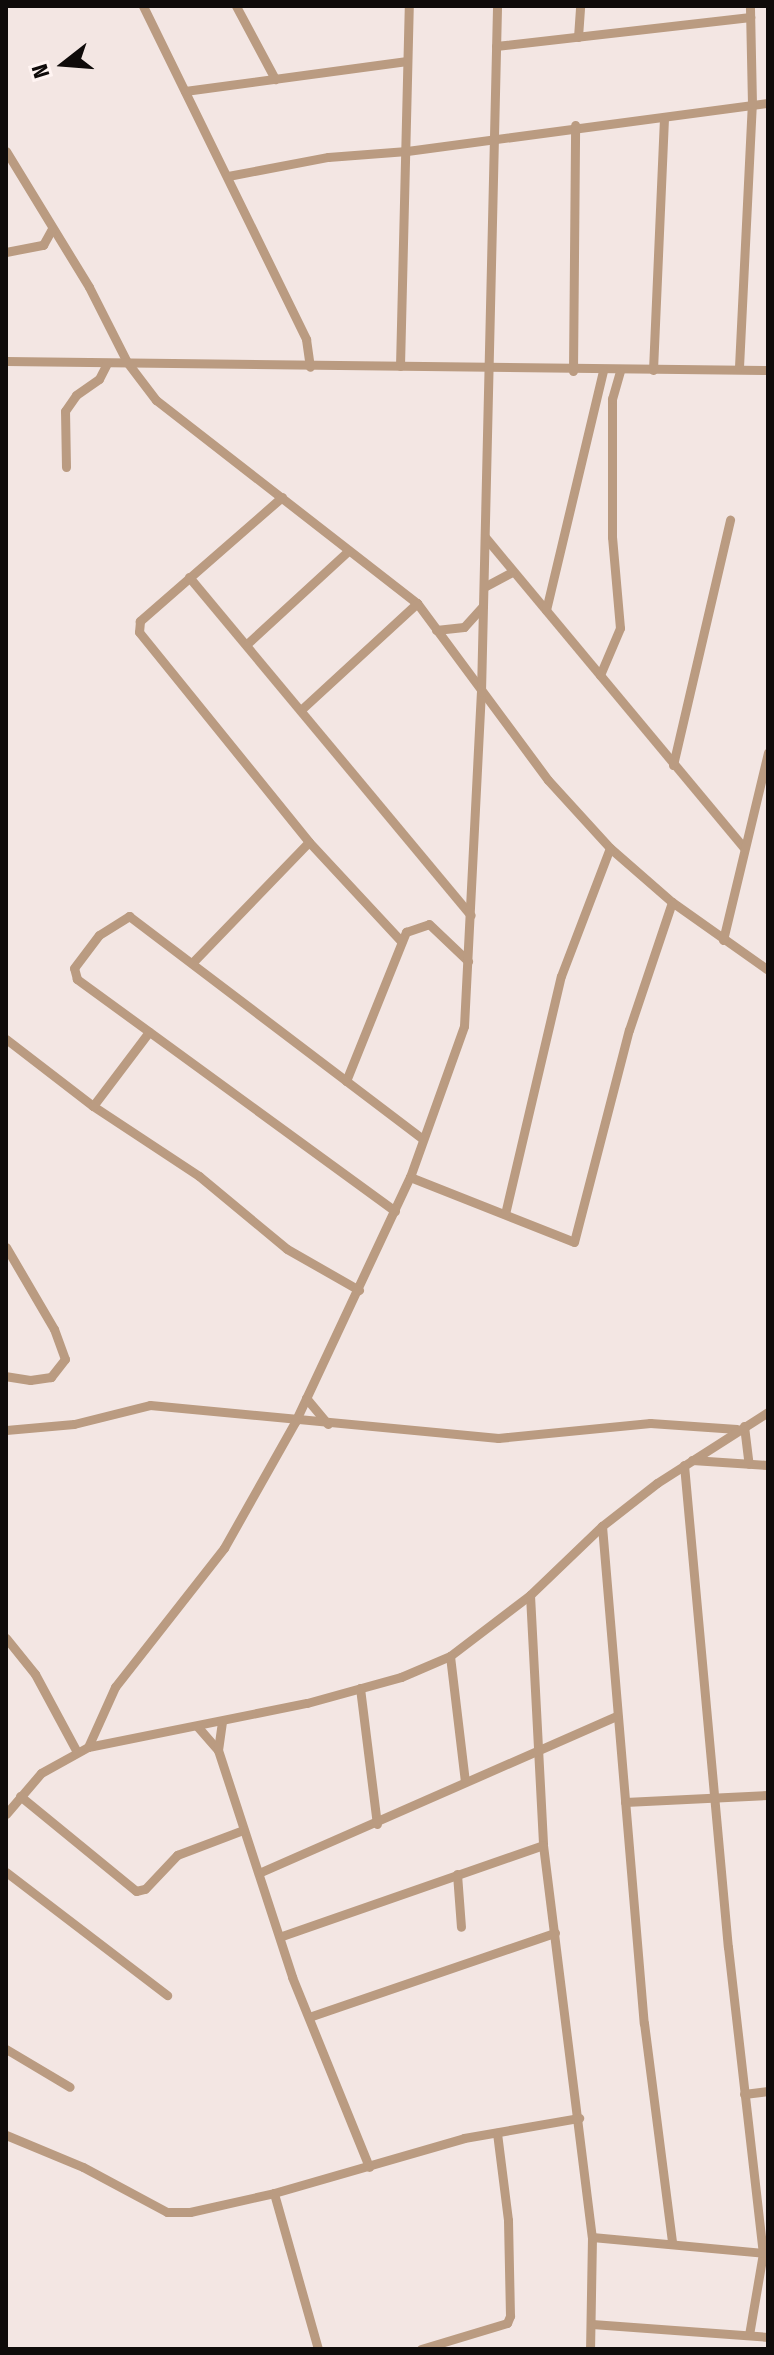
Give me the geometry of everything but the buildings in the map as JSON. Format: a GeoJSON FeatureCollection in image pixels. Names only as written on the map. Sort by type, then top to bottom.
{"type":"FeatureCollection","features":[{"type":"Feature","properties":{"kind":"street"},"geometry":{"type":"LineString","coordinates":[[143,6],[306,339],[310,367]]}},
{"type":"Feature","properties":{"kind":"street"},"geometry":{"type":"LineString","coordinates":[[237,6],[275,79]]}},
{"type":"Feature","properties":{"kind":"street"},"geometry":{"type":"LineString","coordinates":[[400,366],[409,6]]}},
{"type":"Feature","properties":{"kind":"street"},"geometry":{"type":"LineString","coordinates":[[88,1747],[115,1687],[224,1548],[295,1422],[410,1177],[464,1026],[481,692],[497,6]]}},
{"type":"Feature","properties":{"kind":"street"},"geometry":{"type":"LineString","coordinates":[[578,37],[580,6]]}},
{"type":"Feature","properties":{"kind":"street"},"geometry":{"type":"LineString","coordinates":[[496,46],[750,11],[752,104],[739,367]]}},
{"type":"Feature","properties":{"kind":"street"},"geometry":{"type":"LineString","coordinates":[[185,91],[407,61]]}},
{"type":"Feature","properties":{"kind":"street"},"geometry":{"type":"LineString","coordinates":[[228,176],[328,157],[407,151],[575,125],[664,119],[768,103]]}},
{"type":"Feature","properties":{"kind":"street"},"geometry":{"type":"LineString","coordinates":[[653,370],[664,119]]}},
{"type":"Feature","properties":{"kind":"street"},"geometry":{"type":"LineString","coordinates":[[573,371],[575,125]]}},
{"type":"Feature","properties":{"kind":"street"},"geometry":{"type":"LineString","coordinates":[[6,151],[127,362],[164,408],[417,603],[548,780],[610,848],[672,902],[768,970]]}},
{"type":"Feature","properties":{"kind":"street"},"geometry":{"type":"LineString","coordinates":[[6,252],[43,245],[52,229]]}},
{"type":"Feature","properties":{"kind":"street"},"geometry":{"type":"LineString","coordinates":[[6,361],[310,367],[487,363],[573,371],[739,367],[768,370]]}},
{"type":"Feature","properties":{"kind":"street"},"geometry":{"type":"LineString","coordinates":[[66,467],[65,411],[76,395],[99,379],[107,363]]}},
{"type":"Feature","properties":{"kind":"street"},"geometry":{"type":"LineString","coordinates":[[546,610],[603,371]]}},
{"type":"Feature","properties":{"kind":"street"},"geometry":{"type":"LineString","coordinates":[[600,675],[620,628],[612,399],[620,371]]}},
{"type":"Feature","properties":{"kind":"street"},"geometry":{"type":"LineString","coordinates":[[282,497],[140,621],[141,638],[309,842],[401,941]]}},
{"type":"Feature","properties":{"kind":"street"},"geometry":{"type":"LineString","coordinates":[[673,765],[730,520]]}},
{"type":"Feature","properties":{"kind":"street"},"geometry":{"type":"LineString","coordinates":[[485,537],[744,848]]}},
{"type":"Feature","properties":{"kind":"street"},"geometry":{"type":"LineString","coordinates":[[248,643],[348,551]]}},
{"type":"Feature","properties":{"kind":"street"},"geometry":{"type":"LineString","coordinates":[[484,587],[512,572]]}},
{"type":"Feature","properties":{"kind":"street"},"geometry":{"type":"LineString","coordinates":[[189,577],[303,708],[471,915]]}},
{"type":"Feature","properties":{"kind":"street"},"geometry":{"type":"LineString","coordinates":[[303,708],[417,603]]}},
{"type":"Feature","properties":{"kind":"street"},"geometry":{"type":"LineString","coordinates":[[436,630],[464,627],[483,606]]}},
{"type":"Feature","properties":{"kind":"street"},"geometry":{"type":"LineString","coordinates":[[723,940],[768,752]]}},
{"type":"Feature","properties":{"kind":"street"},"geometry":{"type":"LineString","coordinates":[[192,963],[309,842]]}},
{"type":"Feature","properties":{"kind":"street"},"geometry":{"type":"LineString","coordinates":[[505,1214],[561,976],[610,848]]}},
{"type":"Feature","properties":{"kind":"street"},"geometry":{"type":"LineString","coordinates":[[410,1177],[574,1242],[629,1030],[672,902]]}},
{"type":"Feature","properties":{"kind":"street"},"geometry":{"type":"LineString","coordinates":[[395,1211],[77,979],[74,968],[99,935],[125,916],[192,963],[422,1138]]}},
{"type":"Feature","properties":{"kind":"street"},"geometry":{"type":"LineString","coordinates":[[346,1081],[401,941],[415,925],[429,924],[468,961]]}},
{"type":"Feature","properties":{"kind":"street"},"geometry":{"type":"LineString","coordinates":[[93,1106],[149,1032]]}},
{"type":"Feature","properties":{"kind":"street"},"geometry":{"type":"LineString","coordinates":[[6,1039],[93,1106],[199,1176],[287,1249],[359,1290]]}},
{"type":"Feature","properties":{"kind":"street"},"geometry":{"type":"LineString","coordinates":[[6,1247],[54,1329],[65,1359],[51,1377],[30,1380],[6,1376]]}},
{"type":"Feature","properties":{"kind":"street"},"geometry":{"type":"LineString","coordinates":[[306,1398],[328,1424]]}},
{"type":"Feature","properties":{"kind":"street"},"geometry":{"type":"LineString","coordinates":[[6,1430],[74,1424],[150,1405],[295,1422],[498,1438],[650,1423],[742,1428]]}},
{"type":"Feature","properties":{"kind":"street"},"geometry":{"type":"LineString","coordinates":[[6,1814],[41,1773],[88,1747],[222,1722],[360,1688],[450,1656],[530,1595],[602,1526],[688,1463],[768,1412]]}},
{"type":"Feature","properties":{"kind":"street"},"geometry":{"type":"LineString","coordinates":[[742,1428],[749,1464]]}},
{"type":"Feature","properties":{"kind":"street"},"geometry":{"type":"LineString","coordinates":[[688,1463],[768,1465]]}},
{"type":"Feature","properties":{"kind":"street"},"geometry":{"type":"LineString","coordinates":[[688,1463],[716,1800],[744,2094],[763,2253],[749,2335]]}},
{"type":"Feature","properties":{"kind":"street"},"geometry":{"type":"LineString","coordinates":[[602,1526],[644,2023],[672,2243]]}},
{"type":"Feature","properties":{"kind":"street"},"geometry":{"type":"LineString","coordinates":[[530,1595],[543,1845],[592,2237],[590,2349]]}},
{"type":"Feature","properties":{"kind":"street"},"geometry":{"type":"LineString","coordinates":[[6,1638],[35,1674],[77,1752]]}},
{"type":"Feature","properties":{"kind":"street"},"geometry":{"type":"LineString","coordinates":[[450,1656],[465,1781]]}},
{"type":"Feature","properties":{"kind":"street"},"geometry":{"type":"LineString","coordinates":[[360,1688],[377,1824]]}},
{"type":"Feature","properties":{"kind":"street"},"geometry":{"type":"LineString","coordinates":[[261,1872],[377,1824],[465,1781],[537,1753],[617,1716]]}},
{"type":"Feature","properties":{"kind":"street"},"geometry":{"type":"LineString","coordinates":[[218,1750],[222,1722]]}},
{"type":"Feature","properties":{"kind":"street"},"geometry":{"type":"LineString","coordinates":[[197,1726],[218,1750],[309,2017],[369,2167]]}},
{"type":"Feature","properties":{"kind":"street"},"geometry":{"type":"LineString","coordinates":[[625,1802],[716,1800],[768,1795]]}},
{"type":"Feature","properties":{"kind":"street"},"geometry":{"type":"LineString","coordinates":[[20,1796],[136,1891],[145,1889],[177,1855],[243,1830]]}},
{"type":"Feature","properties":{"kind":"street"},"geometry":{"type":"LineString","coordinates":[[282,1936],[543,1845]]}},
{"type":"Feature","properties":{"kind":"street"},"geometry":{"type":"LineString","coordinates":[[6,1872],[167,1995]]}},
{"type":"Feature","properties":{"kind":"street"},"geometry":{"type":"LineString","coordinates":[[457,1874],[461,1927]]}},
{"type":"Feature","properties":{"kind":"street"},"geometry":{"type":"LineString","coordinates":[[309,2017],[555,1933]]}},
{"type":"Feature","properties":{"kind":"street"},"geometry":{"type":"LineString","coordinates":[[6,2049],[70,2087]]}},
{"type":"Feature","properties":{"kind":"street"},"geometry":{"type":"LineString","coordinates":[[744,2094],[768,2091]]}},
{"type":"Feature","properties":{"kind":"street"},"geometry":{"type":"LineString","coordinates":[[6,2135],[83,2167],[167,2212],[190,2212],[274,2193],[497,2133],[579,2118]]}},
{"type":"Feature","properties":{"kind":"street"},"geometry":{"type":"LineString","coordinates":[[421,2349],[507,2323],[510,2316],[508,2220],[497,2133]]}},
{"type":"Feature","properties":{"kind":"street"},"geometry":{"type":"LineString","coordinates":[[274,2193],[318,2349]]}},
{"type":"Feature","properties":{"kind":"street"},"geometry":{"type":"LineString","coordinates":[[592,2237],[763,2253]]}},
{"type":"Feature","properties":{"kind":"street"},"geometry":{"type":"LineString","coordinates":[[592,2324],[768,2337]]}}]}
